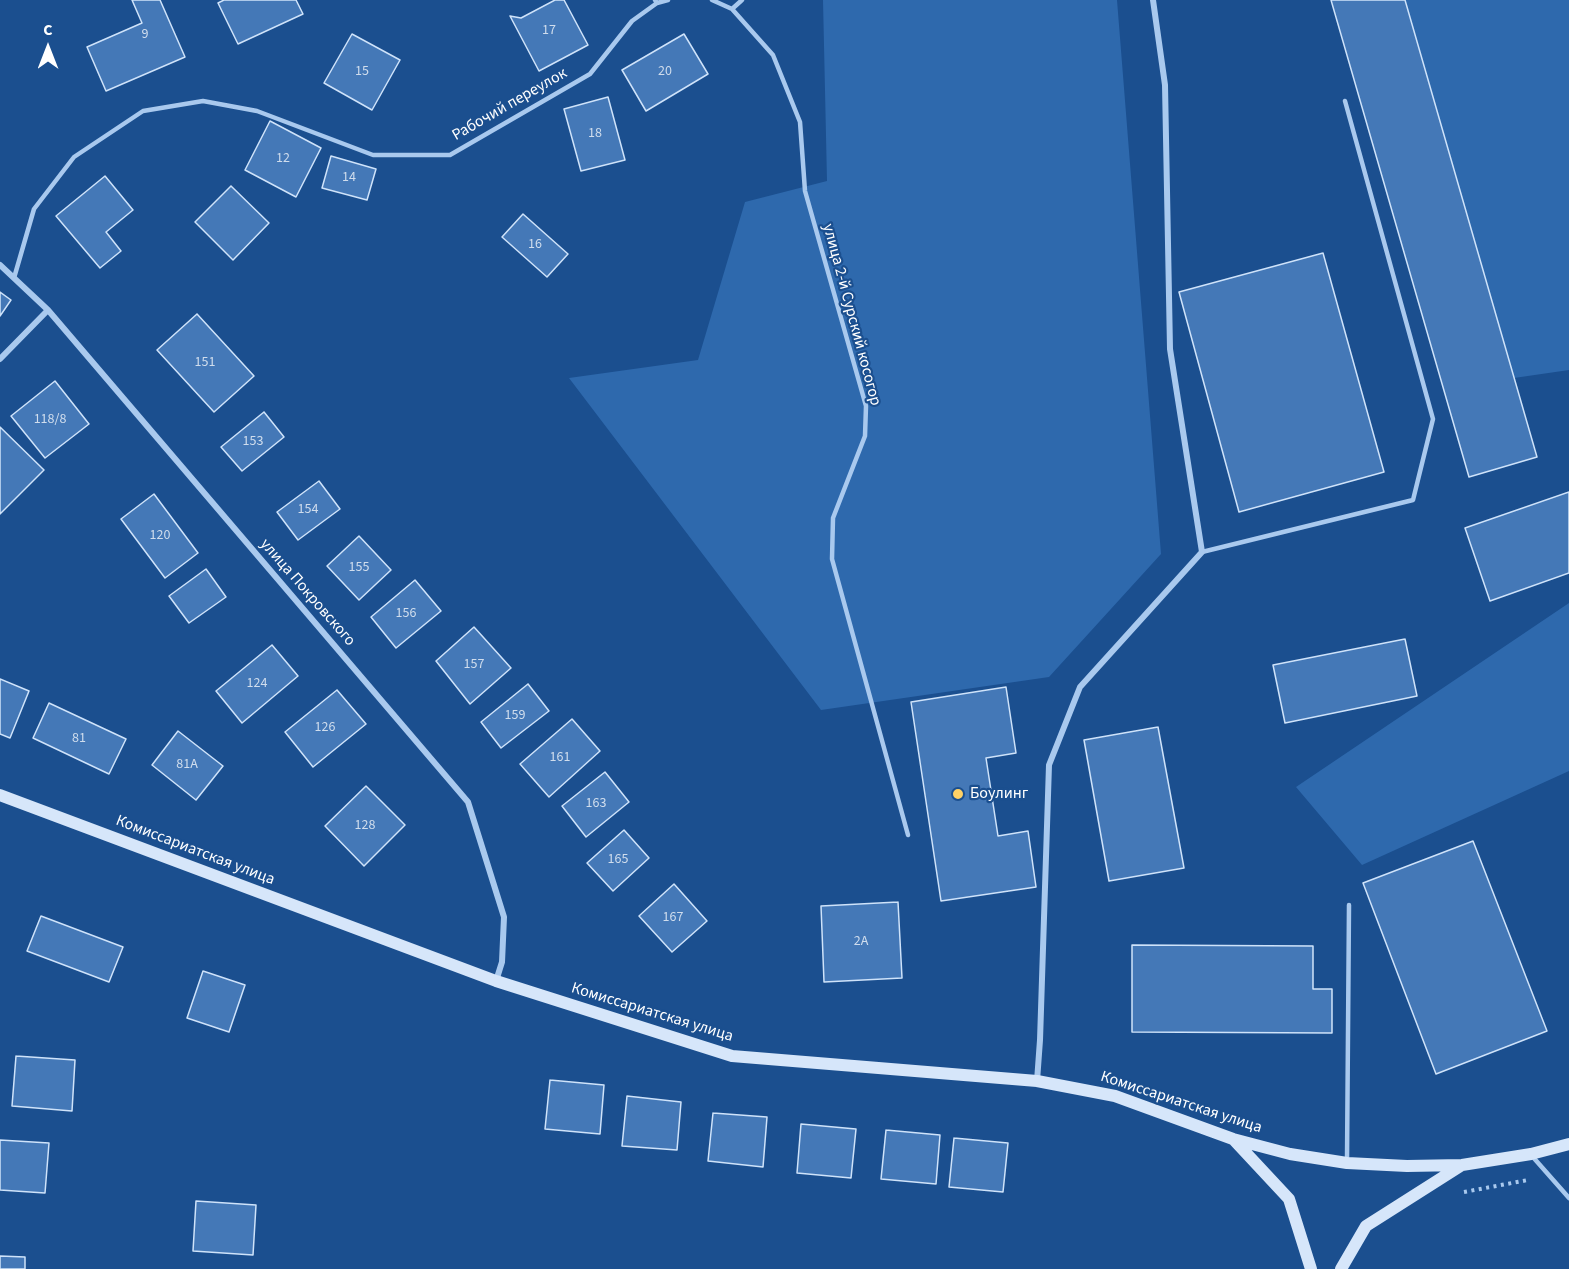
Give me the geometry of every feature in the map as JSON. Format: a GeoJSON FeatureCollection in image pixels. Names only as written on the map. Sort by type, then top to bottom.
{"type":"FeatureCollection","features":[{"type":"Feature","properties":{"kind":"main road","name":"Комиссариатская улица"},"geometry":{"type":"LineString","coordinates":[[0,795],[496,981],[732,1056],[1037,1081],[1115,1096],[1233,1139],[1290,1154],[1347,1163],[1407,1166],[1462,1165],[1531,1154],[1569,1144]]}},
{"type":"Feature","properties":{"kind":"main road"},"geometry":{"type":"LineString","coordinates":[[1233,1139],[1289,1199],[1311,1269]]}},
{"type":"Feature","properties":{"kind":"main road","name":"Комиссариатская улица"},"geometry":{"type":"LineString","coordinates":[[1341,1269],[1366,1227],[1462,1165]]}},
{"type":"Feature","properties":{"kind":"street"},"geometry":{"type":"LineString","coordinates":[[1037,1081],[1049,765],[1080,687],[1202,552],[1170,349],[1165,85],[1153,0]]}},
{"type":"Feature","properties":{"kind":"street","name":"улица Покровского"},"geometry":{"type":"LineString","coordinates":[[0,265],[48,310],[468,802],[504,917],[502,962],[496,981]]}},
{"type":"Feature","properties":{"kind":"street"},"geometry":{"type":"LineString","coordinates":[[0,359],[48,310]]}},
{"type":"Feature","properties":{"kind":"lane"},"geometry":{"type":"LineString","coordinates":[[656,2],[668,0]]}},
{"type":"Feature","properties":{"kind":"lane","name":"улица 2-й Сурский косогор"},"geometry":{"type":"LineString","coordinates":[[712,0],[732,9],[773,55],[800,122],[805,191],[866,406],[865,436],[833,518],[832,559],[908,835]]}},
{"type":"Feature","properties":{"kind":"lane"},"geometry":{"type":"LineString","coordinates":[[732,9],[742,0]]}},
{"type":"Feature","properties":{"kind":"lane","name":"Рабочий переулок"},"geometry":{"type":"LineString","coordinates":[[14,278],[33,209],[74,157],[143,111],[203,101],[258,111],[373,155],[450,155],[590,74],[632,21],[656,2]]}},
{"type":"Feature","properties":{"kind":"lane"},"geometry":{"type":"LineString","coordinates":[[1202,552],[1413,500],[1433,420],[1345,101]]}},
{"type":"Feature","properties":{"kind":"lane"},"geometry":{"type":"LineString","coordinates":[[1347,1163],[1348,904]]}},
{"type":"Feature","properties":{"kind":"lane"},"geometry":{"type":"LineString","coordinates":[[1531,1154],[1569,1197]]}},
{"type":"Feature","properties":{"kind":"path"},"geometry":{"type":"LineString","coordinates":[[1458,1193],[1550,1176]]}},
{"type":"Feature","properties":{"kind":"shaded area"},"geometry":{"type":"Polygon","coordinates":[[[823,0],[1117,0],[1161,554],[1049,677],[821,710],[569,378],[698,360],[745,202],[827,181],[823,0]]]}},
{"type":"Feature","properties":{"kind":"shaded area"},"geometry":{"type":"Polygon","coordinates":[[[1405,0],[1569,0],[1569,370],[1514,378],[1405,0]]]}},
{"type":"Feature","properties":{"kind":"shaded area"},"geometry":{"type":"Polygon","coordinates":[[[1569,603],[1569,771],[1362,865],[1296,787],[1569,603]]]}},
{"type":"Feature","properties":{"kind":"building"},"geometry":{"type":"Polygon","coordinates":[[[132,0],[160,0],[185,57],[106,91],[87,47],[142,23],[132,0]]]}},
{"type":"Feature","properties":{"kind":"building"},"geometry":{"type":"Polygon","coordinates":[[[224,0],[296,0],[303,14],[238,44],[218,3],[224,0]]]}},
{"type":"Feature","properties":{"kind":"building"},"geometry":{"type":"Polygon","coordinates":[[[555,0],[564,0],[588,45],[539,71],[510,16],[521,18],[555,0]]]}},
{"type":"Feature","properties":{"kind":"building"},"geometry":{"type":"Polygon","coordinates":[[[1331,0],[1405,0],[1537,457],[1469,477],[1331,0]]]}},
{"type":"Feature","properties":{"kind":"building"},"geometry":{"type":"Polygon","coordinates":[[[352,34],[400,60],[372,110],[324,83],[352,34]]]}},
{"type":"Feature","properties":{"kind":"building"},"geometry":{"type":"Polygon","coordinates":[[[684,34],[708,74],[646,111],[622,70],[684,34]]]}},
{"type":"Feature","properties":{"kind":"building"},"geometry":{"type":"Polygon","coordinates":[[[608,97],[625,160],[581,171],[564,109],[608,97]]]}},
{"type":"Feature","properties":{"kind":"building"},"geometry":{"type":"Polygon","coordinates":[[[270,121],[321,148],[296,197],[245,170],[270,121]]]}},
{"type":"Feature","properties":{"kind":"building"},"geometry":{"type":"Polygon","coordinates":[[[331,156],[376,169],[367,200],[322,188],[331,156]]]}},
{"type":"Feature","properties":{"kind":"building"},"geometry":{"type":"Polygon","coordinates":[[[105,176],[133,210],[106,232],[121,251],[100,268],[56,216],[105,176]]]}},
{"type":"Feature","properties":{"kind":"building"},"geometry":{"type":"Polygon","coordinates":[[[231,186],[269,223],[233,260],[195,222],[231,186]]]}},
{"type":"Feature","properties":{"kind":"building"},"geometry":{"type":"Polygon","coordinates":[[[523,214],[568,254],[547,277],[502,237],[523,214]]]}},
{"type":"Feature","properties":{"kind":"building"},"geometry":{"type":"Polygon","coordinates":[[[1323,253],[1384,472],[1239,512],[1179,292],[1323,253]]]}},
{"type":"Feature","properties":{"kind":"building"},"geometry":{"type":"Polygon","coordinates":[[[0,292],[11,300],[0,316],[0,292]]]}},
{"type":"Feature","properties":{"kind":"building"},"geometry":{"type":"Polygon","coordinates":[[[197,314],[254,376],[214,412],[157,350],[197,314]]]}},
{"type":"Feature","properties":{"kind":"building"},"geometry":{"type":"Polygon","coordinates":[[[55,381],[89,424],[45,458],[11,416],[55,381]]]}},
{"type":"Feature","properties":{"kind":"building"},"geometry":{"type":"Polygon","coordinates":[[[264,412],[284,437],[242,471],[221,447],[264,412]]]}},
{"type":"Feature","properties":{"kind":"building"},"geometry":{"type":"Polygon","coordinates":[[[0,427],[44,470],[0,514],[0,427]]]}},
{"type":"Feature","properties":{"kind":"building"},"geometry":{"type":"Polygon","coordinates":[[[319,481],[340,509],[298,540],[277,512],[319,481]]]}},
{"type":"Feature","properties":{"kind":"building"},"geometry":{"type":"Polygon","coordinates":[[[1569,492],[1569,573],[1490,601],[1465,528],[1569,492]]]}},
{"type":"Feature","properties":{"kind":"building"},"geometry":{"type":"Polygon","coordinates":[[[154,494],[198,553],[165,578],[121,519],[154,494]]]}},
{"type":"Feature","properties":{"kind":"building"},"geometry":{"type":"Polygon","coordinates":[[[359,536],[391,570],[359,600],[327,566],[359,536]]]}},
{"type":"Feature","properties":{"kind":"building"},"geometry":{"type":"Polygon","coordinates":[[[206,569],[226,597],[189,623],[169,596],[206,569]]]}},
{"type":"Feature","properties":{"kind":"building"},"geometry":{"type":"Polygon","coordinates":[[[415,580],[441,611],[396,648],[371,617],[415,580]]]}},
{"type":"Feature","properties":{"kind":"building"},"geometry":{"type":"Polygon","coordinates":[[[474,627],[511,668],[470,704],[436,661],[474,627]]]}},
{"type":"Feature","properties":{"kind":"building"},"geometry":{"type":"Polygon","coordinates":[[[1405,639],[1417,696],[1285,723],[1273,665],[1405,639]]]}},
{"type":"Feature","properties":{"kind":"building"},"geometry":{"type":"Polygon","coordinates":[[[272,645],[298,676],[242,723],[216,691],[272,645]]]}},
{"type":"Feature","properties":{"kind":"building"},"geometry":{"type":"Polygon","coordinates":[[[0,679],[29,691],[10,738],[0,734],[0,679]]]}},
{"type":"Feature","properties":{"kind":"building"},"geometry":{"type":"Polygon","coordinates":[[[528,684],[549,711],[501,748],[481,722],[528,684]]]}},
{"type":"Feature","properties":{"kind":"building","name":"Боулинг"},"geometry":{"type":"Polygon","coordinates":[[[1006,687],[1016,753],[986,758],[998,836],[1028,831],[1036,887],[941,901],[911,702],[1006,687]]]}},
{"type":"Feature","properties":{"kind":"building"},"geometry":{"type":"Polygon","coordinates":[[[337,690],[366,724],[313,767],[285,732],[337,690]]]}},
{"type":"Feature","properties":{"kind":"building"},"geometry":{"type":"Polygon","coordinates":[[[49,703],[126,739],[109,774],[33,738],[49,703]]]}},
{"type":"Feature","properties":{"kind":"building"},"geometry":{"type":"Polygon","coordinates":[[[572,719],[600,751],[549,797],[520,764],[572,719]]]}},
{"type":"Feature","properties":{"kind":"building"},"geometry":{"type":"Polygon","coordinates":[[[1158,727],[1184,868],[1109,881],[1084,740],[1158,727]]]}},
{"type":"Feature","properties":{"kind":"building"},"geometry":{"type":"Polygon","coordinates":[[[178,731],[223,766],[196,800],[152,765],[178,731]]]}},
{"type":"Feature","properties":{"kind":"building"},"geometry":{"type":"Polygon","coordinates":[[[605,772],[629,802],[586,837],[562,806],[605,772]]]}},
{"type":"Feature","properties":{"kind":"building"},"geometry":{"type":"Polygon","coordinates":[[[366,786],[405,825],[364,866],[325,826],[366,786]]]}},
{"type":"Feature","properties":{"kind":"building"},"geometry":{"type":"Polygon","coordinates":[[[624,830],[649,858],[613,891],[587,863],[624,830]]]}},
{"type":"Feature","properties":{"kind":"building"},"geometry":{"type":"Polygon","coordinates":[[[1473,841],[1547,1031],[1436,1074],[1363,883],[1473,841]]]}},
{"type":"Feature","properties":{"kind":"building"},"geometry":{"type":"Polygon","coordinates":[[[674,884],[707,921],[672,952],[639,916],[674,884]]]}},
{"type":"Feature","properties":{"kind":"building"},"geometry":{"type":"Polygon","coordinates":[[[898,902],[902,978],[824,982],[821,906],[898,902]]]}},
{"type":"Feature","properties":{"kind":"building"},"geometry":{"type":"Polygon","coordinates":[[[41,916],[123,947],[109,982],[27,951],[41,916]]]}},
{"type":"Feature","properties":{"kind":"building"},"geometry":{"type":"Polygon","coordinates":[[[1132,945],[1313,946],[1313,989],[1332,989],[1332,1033],[1132,1032],[1132,945]]]}},
{"type":"Feature","properties":{"kind":"building"},"geometry":{"type":"Polygon","coordinates":[[[203,971],[245,985],[229,1032],[187,1018],[203,971]]]}},
{"type":"Feature","properties":{"kind":"building"},"geometry":{"type":"Polygon","coordinates":[[[16,1056],[75,1060],[72,1111],[12,1106],[16,1056]]]}},
{"type":"Feature","properties":{"kind":"building"},"geometry":{"type":"Polygon","coordinates":[[[550,1080],[604,1085],[600,1134],[545,1129],[550,1080]]]}},
{"type":"Feature","properties":{"kind":"building"},"geometry":{"type":"Polygon","coordinates":[[[627,1096],[681,1102],[677,1150],[622,1146],[627,1096]]]}},
{"type":"Feature","properties":{"kind":"building"},"geometry":{"type":"Polygon","coordinates":[[[713,1113],[767,1117],[763,1167],[708,1161],[713,1113]]]}},
{"type":"Feature","properties":{"kind":"building"},"geometry":{"type":"Polygon","coordinates":[[[801,1124],[856,1129],[851,1178],[797,1173],[801,1124]]]}},
{"type":"Feature","properties":{"kind":"building"},"geometry":{"type":"Polygon","coordinates":[[[886,1130],[940,1135],[936,1184],[881,1179],[886,1130]]]}},
{"type":"Feature","properties":{"kind":"building"},"geometry":{"type":"Polygon","coordinates":[[[954,1138],[1008,1143],[1003,1192],[949,1187],[954,1138]]]}},
{"type":"Feature","properties":{"kind":"building"},"geometry":{"type":"Polygon","coordinates":[[[0,1140],[49,1143],[45,1193],[0,1190],[0,1140]]]}},
{"type":"Feature","properties":{"kind":"building"},"geometry":{"type":"Polygon","coordinates":[[[196,1201],[256,1205],[253,1255],[193,1251],[196,1201]]]}},
{"type":"Feature","properties":{"kind":"building"},"geometry":{"type":"Polygon","coordinates":[[[0,1256],[25,1257],[25,1269],[0,1269],[0,1256]]]}},
{"type":"Feature","properties":{"kind":"place","name":"Боулинг"},"geometry":{"type":"Point","coordinates":[958,794]}}]}
